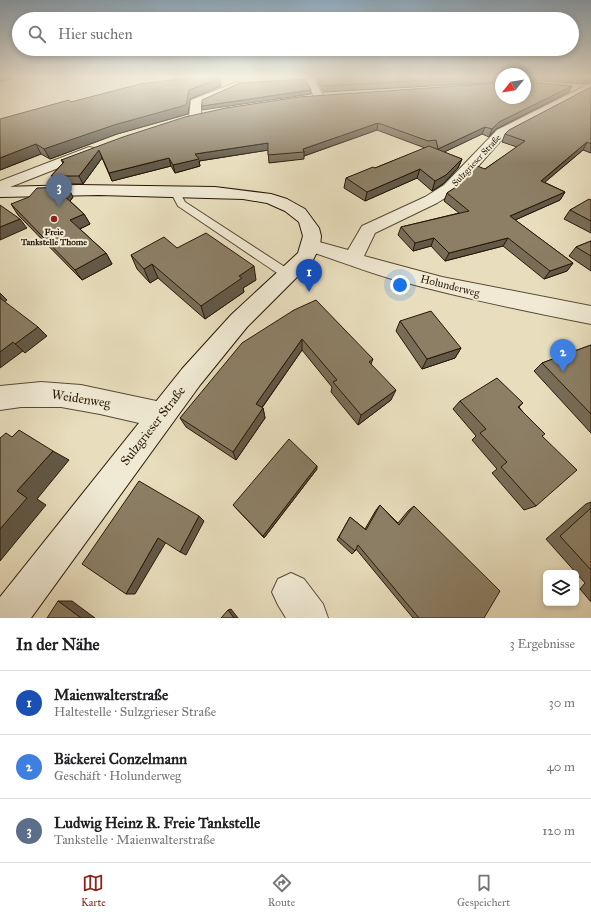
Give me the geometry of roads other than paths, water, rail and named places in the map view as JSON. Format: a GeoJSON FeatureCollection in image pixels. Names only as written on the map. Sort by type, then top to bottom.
{"type":"FeatureCollection","features":[{"type":"Feature","properties":{"kind":"street"},"geometry":{"type":"LineString","coordinates":[[195,106],[195,117]]}},
{"type":"Feature","properties":{"kind":"street","name":"Sulzgrieser Straße"},"geometry":{"type":"LineString","coordinates":[[353,258],[365,234],[371,227],[438,197],[459,180],[501,133],[550,106]]}},
{"type":"Feature","properties":{"kind":"street"},"geometry":{"type":"LineString","coordinates":[[183,120],[207,114]]}},
{"type":"Feature","properties":{"kind":"street"},"geometry":{"type":"LineString","coordinates":[[0,186],[34,171],[97,148]]}},
{"type":"Feature","properties":{"kind":"street"},"geometry":{"type":"LineString","coordinates":[[0,192],[175,191],[241,194],[282,203],[296,211],[310,226],[313,237],[312,246]]}},
{"type":"Feature","properties":{"kind":"street","name":"Sulzgrieser Straße"},"geometry":{"type":"LineString","coordinates":[[8,618],[161,415],[224,338],[305,257],[312,246]]}},
{"type":"Feature","properties":{"kind":"street","name":"Holunderweg"},"geometry":{"type":"LineString","coordinates":[[312,246],[401,274],[522,302],[591,315]]}},
{"type":"Feature","properties":{"kind":"street","name":"Weidenweg"},"geometry":{"type":"LineString","coordinates":[[0,398],[34,393],[59,394],[161,415]]}},
{"type":"Feature","properties":{"kind":"lane"},"geometry":{"type":"LineString","coordinates":[[175,191],[181,204],[287,274]]}},
{"type":"Feature","properties":{"kind":"place","name":"Ludwig Heinz R. Freie Tankstelle"},"geometry":{"type":"Point","coordinates":[59,207]}},
{"type":"Feature","properties":{"kind":"place","name":"Freie Tankstelle Thome"},"geometry":{"type":"Point","coordinates":[54,219]}},
{"type":"Feature","properties":{"kind":"place","name":"Maienwalterstraße"},"geometry":{"type":"Point","coordinates":[309,292]}},
{"type":"Feature","properties":{"kind":"place","name":"Bäckerei Conzelmann"},"geometry":{"type":"Point","coordinates":[563,372]}}]}
